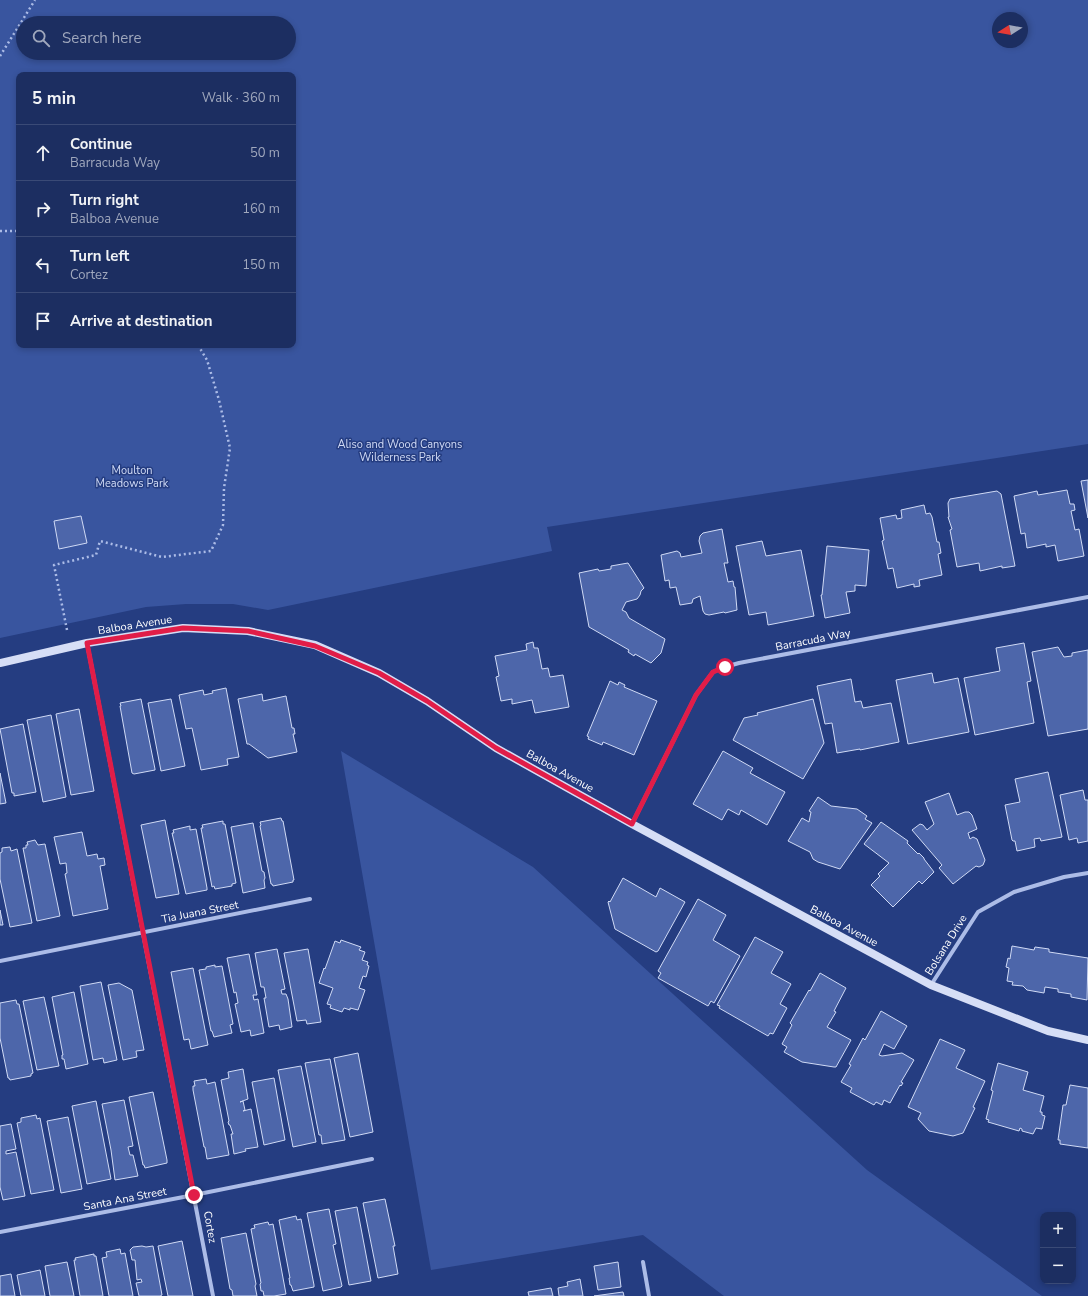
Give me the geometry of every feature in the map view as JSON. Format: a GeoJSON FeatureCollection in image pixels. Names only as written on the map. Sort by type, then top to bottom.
{"type":"FeatureCollection","features":[{"type":"Feature","properties":{"kind":"street","name":"Barracuda Way"},"geometry":{"type":"LineString","coordinates":[[632,824],[696,695],[713,672],[739,663],[1088,597]]}},
{"type":"Feature","properties":{"kind":"street","name":"Balboa Avenue"},"geometry":{"type":"LineString","coordinates":[[0,663],[87,643],[183,628],[248,631],[315,646],[379,673],[427,701],[496,748],[632,824],[931,985],[1048,1031],[1088,1040]]}},
{"type":"Feature","properties":{"kind":"street","name":"Cortez"},"geometry":{"type":"LineString","coordinates":[[87,643],[213,1296]]}},
{"type":"Feature","properties":{"kind":"street","name":"Bolsana Drive"},"geometry":{"type":"LineString","coordinates":[[931,985],[978,912],[1014,892],[1064,877],[1088,873]]}},
{"type":"Feature","properties":{"kind":"street","name":"Tia Juana Street"},"geometry":{"type":"LineString","coordinates":[[0,961],[310,899]]}},
{"type":"Feature","properties":{"kind":"street","name":"Santa Ana Street"},"geometry":{"type":"LineString","coordinates":[[0,1232],[372,1159]]}},
{"type":"Feature","properties":{"kind":"street"},"geometry":{"type":"LineString","coordinates":[[643,1262],[648,1296]]}},
{"type":"Feature","properties":{"kind":"path"},"geometry":{"type":"LineString","coordinates":[[25,16],[35,0]]}},
{"type":"Feature","properties":{"kind":"path"},"geometry":{"type":"LineString","coordinates":[[0,56],[16,30]]}},
{"type":"Feature","properties":{"kind":"path"},"geometry":{"type":"LineString","coordinates":[[0,231],[16,231]]}},
{"type":"Feature","properties":{"kind":"path"},"geometry":{"type":"LineString","coordinates":[[70,647],[54,565],[96,555],[100,541],[162,557],[210,551],[223,525],[224,488],[230,448],[219,400],[207,360],[200,348]]}},
{"type":"Feature","properties":{"kind":"green space"},"geometry":{"type":"Polygon","coordinates":[[[0,0],[1088,0],[1088,444],[547,527],[552,551],[268,610],[233,604],[186,604],[146,607],[0,638],[0,0]]]}},
{"type":"Feature","properties":{"kind":"green space"},"geometry":{"type":"Polygon","coordinates":[[[341,751],[533,867],[867,1170],[1042,1296],[724,1296],[643,1235],[431,1270],[341,751]]]}},
{"type":"Feature","properties":{"kind":"building"},"geometry":{"type":"Polygon","coordinates":[[[1088,480],[1088,518],[1081,481],[1088,480]]]}},
{"type":"Feature","properties":{"kind":"building"},"geometry":{"type":"Polygon","coordinates":[[[1067,490],[1070,504],[1074,504],[1075,510],[1071,511],[1075,530],[1079,529],[1084,556],[1058,561],[1055,545],[1046,547],[1046,544],[1027,548],[1025,533],[1021,534],[1014,496],[1037,491],[1038,495],[1067,490]]]}},
{"type":"Feature","properties":{"kind":"building"},"geometry":{"type":"Polygon","coordinates":[[[997,491],[1001,494],[1015,566],[1002,568],[1002,566],[980,571],[979,563],[957,567],[950,530],[952,529],[948,517],[948,503],[950,499],[997,491]]]}},
{"type":"Feature","properties":{"kind":"building"},"geometry":{"type":"Polygon","coordinates":[[[924,505],[926,514],[930,513],[932,517],[937,542],[939,542],[941,553],[938,554],[942,575],[919,580],[920,586],[914,587],[914,584],[897,588],[893,568],[888,569],[882,541],[884,540],[880,518],[896,515],[897,519],[902,518],[901,510],[924,505]]]}},
{"type":"Feature","properties":{"kind":"building"},"geometry":{"type":"Polygon","coordinates":[[[81,516],[87,543],[59,549],[54,521],[81,516]]]}},
{"type":"Feature","properties":{"kind":"building"},"geometry":{"type":"Polygon","coordinates":[[[722,529],[728,563],[724,563],[728,582],[733,581],[735,587],[737,610],[709,615],[705,614],[703,611],[700,596],[693,599],[692,603],[680,605],[676,587],[670,588],[669,580],[665,581],[661,555],[677,551],[680,553],[681,557],[702,553],[699,541],[700,536],[703,533],[722,529]]]}},
{"type":"Feature","properties":{"kind":"building"},"geometry":{"type":"Polygon","coordinates":[[[762,541],[766,556],[801,550],[814,616],[768,625],[766,612],[749,615],[736,546],[762,541]]]}},
{"type":"Feature","properties":{"kind":"building"},"geometry":{"type":"Polygon","coordinates":[[[827,546],[869,550],[866,586],[855,585],[855,591],[846,592],[850,613],[825,618],[821,595],[827,546]]]}},
{"type":"Feature","properties":{"kind":"building"},"geometry":{"type":"Polygon","coordinates":[[[628,563],[644,588],[637,599],[626,602],[622,610],[626,612],[629,618],[665,639],[661,653],[651,663],[635,654],[634,656],[628,652],[629,650],[589,627],[579,573],[598,569],[599,571],[611,569],[611,566],[628,563]]]}},
{"type":"Feature","properties":{"kind":"building"},"geometry":{"type":"Polygon","coordinates":[[[533,642],[534,648],[538,648],[542,669],[548,668],[550,677],[563,675],[569,707],[535,713],[532,700],[512,704],[512,699],[501,701],[496,677],[499,676],[495,656],[527,650],[526,644],[533,642]]]}},
{"type":"Feature","properties":{"kind":"building"},"geometry":{"type":"Polygon","coordinates":[[[1024,643],[1031,681],[1027,682],[1034,723],[975,735],[964,678],[1000,671],[996,648],[1024,643]]]}},
{"type":"Feature","properties":{"kind":"building"},"geometry":{"type":"Polygon","coordinates":[[[1058,647],[1064,657],[1072,656],[1072,653],[1088,650],[1088,729],[1048,736],[1032,652],[1058,647]]]}},
{"type":"Feature","properties":{"kind":"building"},"geometry":{"type":"Polygon","coordinates":[[[932,673],[934,683],[958,678],[969,732],[908,744],[896,680],[932,673]]]}},
{"type":"Feature","properties":{"kind":"building"},"geometry":{"type":"Polygon","coordinates":[[[851,679],[855,702],[861,701],[863,708],[891,703],[899,742],[837,753],[832,723],[825,724],[817,686],[851,679]]]}},
{"type":"Feature","properties":{"kind":"building"},"geometry":{"type":"Polygon","coordinates":[[[610,681],[618,685],[619,682],[625,685],[624,687],[657,701],[634,755],[603,742],[602,745],[588,739],[589,737],[587,736],[610,681]]]}},
{"type":"Feature","properties":{"kind":"building"},"geometry":{"type":"Polygon","coordinates":[[[226,688],[239,757],[227,759],[228,765],[201,770],[192,728],[186,729],[179,695],[203,690],[204,695],[213,693],[212,691],[226,688]]]}},
{"type":"Feature","properties":{"kind":"building"},"geometry":{"type":"Polygon","coordinates":[[[262,694],[263,701],[286,696],[292,728],[294,728],[295,734],[293,734],[297,752],[268,758],[247,744],[238,699],[262,694]]]}},
{"type":"Feature","properties":{"kind":"building"},"geometry":{"type":"Polygon","coordinates":[[[141,699],[155,770],[134,774],[132,773],[120,703],[141,699]]]}},
{"type":"Feature","properties":{"kind":"building"},"geometry":{"type":"Polygon","coordinates":[[[171,699],[185,766],[161,771],[148,703],[171,699]]]}},
{"type":"Feature","properties":{"kind":"building"},"geometry":{"type":"Polygon","coordinates":[[[813,699],[824,743],[803,779],[733,740],[744,718],[758,715],[757,713],[813,699]]]}},
{"type":"Feature","properties":{"kind":"building"},"geometry":{"type":"Polygon","coordinates":[[[79,709],[94,791],[71,795],[56,714],[79,709]]]}},
{"type":"Feature","properties":{"kind":"building"},"geometry":{"type":"Polygon","coordinates":[[[51,715],[66,797],[43,802],[27,720],[51,715]]]}},
{"type":"Feature","properties":{"kind":"building"},"geometry":{"type":"Polygon","coordinates":[[[23,724],[36,792],[14,796],[14,793],[12,793],[0,729],[23,724]]]}},
{"type":"Feature","properties":{"kind":"building"},"geometry":{"type":"Polygon","coordinates":[[[723,751],[753,768],[750,773],[785,792],[767,825],[741,810],[739,815],[728,809],[722,820],[693,804],[723,751]]]}},
{"type":"Feature","properties":{"kind":"building"},"geometry":{"type":"Polygon","coordinates":[[[1048,772],[1062,837],[1041,841],[1040,838],[1034,839],[1035,847],[1017,851],[1015,841],[1012,840],[1005,805],[1020,802],[1015,779],[1048,772]]]}},
{"type":"Feature","properties":{"kind":"building"},"geometry":{"type":"Polygon","coordinates":[[[0,773],[6,803],[0,804],[0,773]]]}},
{"type":"Feature","properties":{"kind":"building"},"geometry":{"type":"Polygon","coordinates":[[[1083,790],[1085,800],[1088,800],[1088,841],[1078,843],[1077,838],[1069,840],[1060,795],[1083,790]]]}},
{"type":"Feature","properties":{"kind":"building"},"geometry":{"type":"Polygon","coordinates":[[[949,793],[957,815],[969,812],[972,815],[977,829],[968,833],[970,839],[973,837],[977,839],[985,860],[983,865],[979,867],[976,866],[953,884],[939,868],[942,865],[912,830],[920,824],[927,830],[934,824],[925,802],[949,793]]]}},
{"type":"Feature","properties":{"kind":"building"},"geometry":{"type":"Polygon","coordinates":[[[818,797],[831,806],[857,809],[867,816],[865,819],[872,823],[840,869],[818,862],[813,859],[810,852],[788,841],[802,818],[809,822],[811,812],[809,811],[818,797]]]}},
{"type":"Feature","properties":{"kind":"building"},"geometry":{"type":"Polygon","coordinates":[[[281,818],[283,821],[294,880],[293,882],[273,886],[271,884],[260,822],[281,818]]]}},
{"type":"Feature","properties":{"kind":"building"},"geometry":{"type":"Polygon","coordinates":[[[165,820],[179,894],[156,898],[141,825],[165,820]]]}},
{"type":"Feature","properties":{"kind":"building"},"geometry":{"type":"Polygon","coordinates":[[[223,821],[223,824],[225,824],[236,883],[232,884],[232,886],[215,889],[214,886],[212,887],[201,828],[203,828],[202,825],[223,821]]]}},
{"type":"Feature","properties":{"kind":"building"},"geometry":{"type":"Polygon","coordinates":[[[881,822],[908,841],[907,843],[924,858],[934,872],[922,884],[919,881],[893,907],[871,885],[880,876],[878,874],[889,863],[864,844],[881,822]]]}},
{"type":"Feature","properties":{"kind":"building"},"geometry":{"type":"Polygon","coordinates":[[[253,823],[262,871],[264,872],[265,888],[243,893],[231,827],[253,823]]]}},
{"type":"Feature","properties":{"kind":"building"},"geometry":{"type":"Polygon","coordinates":[[[190,826],[190,830],[196,829],[207,890],[186,894],[172,833],[174,833],[173,830],[190,826]]]}},
{"type":"Feature","properties":{"kind":"building"},"geometry":{"type":"Polygon","coordinates":[[[82,832],[87,856],[97,854],[98,859],[104,858],[105,865],[100,866],[108,909],[73,916],[65,874],[67,873],[66,863],[60,864],[54,837],[82,832]]]}},
{"type":"Feature","properties":{"kind":"building"},"geometry":{"type":"Polygon","coordinates":[[[35,840],[38,845],[45,844],[60,916],[37,921],[23,848],[26,848],[26,845],[28,845],[27,842],[35,840]]]}},
{"type":"Feature","properties":{"kind":"building"},"geometry":{"type":"Polygon","coordinates":[[[10,847],[11,851],[17,849],[32,923],[10,927],[0,879],[0,853],[2,852],[2,848],[10,847]]]}},
{"type":"Feature","properties":{"kind":"building"},"geometry":{"type":"Polygon","coordinates":[[[623,878],[656,897],[660,888],[685,902],[658,951],[656,952],[615,929],[608,902],[610,902],[623,878]]]}},
{"type":"Feature","properties":{"kind":"building"},"geometry":{"type":"Polygon","coordinates":[[[698,899],[726,915],[713,940],[740,956],[714,1003],[711,1001],[708,1006],[658,978],[661,973],[658,971],[698,899]]]}},
{"type":"Feature","properties":{"kind":"building"},"geometry":{"type":"Polygon","coordinates":[[[0,910],[3,925],[0,925],[0,910]]]}},
{"type":"Feature","properties":{"kind":"building"},"geometry":{"type":"Polygon","coordinates":[[[755,937],[783,952],[771,973],[791,984],[780,1004],[787,1008],[773,1034],[770,1033],[768,1036],[719,1008],[720,1006],[717,1005],[755,937]]]}},
{"type":"Feature","properties":{"kind":"building"},"geometry":{"type":"Polygon","coordinates":[[[341,940],[361,947],[359,950],[365,952],[362,960],[368,962],[367,965],[369,966],[366,977],[363,976],[359,988],[365,990],[358,1010],[344,1008],[342,1012],[330,1008],[331,1005],[327,1004],[333,988],[319,983],[335,941],[340,943],[341,940]]]}},
{"type":"Feature","properties":{"kind":"building"},"geometry":{"type":"Polygon","coordinates":[[[1012,946],[1034,950],[1035,947],[1049,949],[1049,952],[1088,958],[1087,1000],[1071,997],[1071,994],[1058,992],[1058,989],[1045,987],[1044,993],[1027,990],[1023,986],[1012,985],[1013,982],[1007,981],[1009,968],[1006,967],[1008,958],[1010,959],[1012,946]]]}},
{"type":"Feature","properties":{"kind":"building"},"geometry":{"type":"Polygon","coordinates":[[[277,949],[285,989],[281,990],[282,994],[286,994],[288,999],[292,1027],[280,1030],[279,1025],[269,1027],[264,998],[266,998],[264,987],[261,987],[255,953],[277,949]]]}},
{"type":"Feature","properties":{"kind":"building"},"geometry":{"type":"Polygon","coordinates":[[[308,949],[321,1022],[307,1024],[306,1020],[297,1021],[284,953],[308,949]]]}},
{"type":"Feature","properties":{"kind":"building"},"geometry":{"type":"Polygon","coordinates":[[[249,954],[257,995],[253,995],[254,1000],[258,999],[264,1033],[251,1036],[250,1030],[241,1032],[235,1004],[238,1003],[236,992],[234,993],[227,958],[249,954]]]}},
{"type":"Feature","properties":{"kind":"building"},"geometry":{"type":"Polygon","coordinates":[[[215,965],[215,967],[222,966],[233,1024],[230,1025],[232,1033],[214,1037],[211,1031],[199,970],[215,965]]]}},
{"type":"Feature","properties":{"kind":"building"},"geometry":{"type":"Polygon","coordinates":[[[193,968],[208,1045],[191,1049],[189,1039],[184,1040],[171,972],[193,968]]]}},
{"type":"Feature","properties":{"kind":"building"},"geometry":{"type":"Polygon","coordinates":[[[820,973],[846,988],[834,1011],[836,1012],[827,1027],[851,1040],[836,1067],[802,1062],[784,1052],[787,1047],[782,1044],[792,1025],[790,1023],[820,973]]]}},
{"type":"Feature","properties":{"kind":"building"},"geometry":{"type":"Polygon","coordinates":[[[101,982],[117,1060],[104,1063],[103,1058],[93,1060],[80,986],[101,982]]]}},
{"type":"Feature","properties":{"kind":"building"},"geometry":{"type":"Polygon","coordinates":[[[119,983],[132,990],[144,1050],[136,1051],[137,1057],[123,1060],[108,985],[119,983]]]}},
{"type":"Feature","properties":{"kind":"building"},"geometry":{"type":"Polygon","coordinates":[[[74,992],[88,1064],[66,1069],[64,1059],[62,1059],[63,1055],[52,997],[74,992]]]}},
{"type":"Feature","properties":{"kind":"building"},"geometry":{"type":"Polygon","coordinates":[[[44,997],[59,1066],[37,1070],[23,1001],[44,997]]]}},
{"type":"Feature","properties":{"kind":"building"},"geometry":{"type":"Polygon","coordinates":[[[16,1000],[17,1004],[19,1004],[33,1073],[31,1076],[10,1080],[8,1078],[0,1038],[0,1003],[16,1000]]]}},
{"type":"Feature","properties":{"kind":"building"},"geometry":{"type":"Polygon","coordinates":[[[881,1011],[907,1026],[894,1049],[884,1044],[879,1055],[882,1056],[902,1053],[914,1060],[901,1082],[903,1083],[901,1086],[900,1085],[890,1103],[884,1100],[882,1105],[876,1102],[874,1105],[850,1092],[852,1088],[841,1082],[851,1065],[849,1064],[863,1038],[865,1040],[881,1011]]]}},
{"type":"Feature","properties":{"kind":"building"},"geometry":{"type":"Polygon","coordinates":[[[940,1039],[965,1050],[956,1068],[985,1081],[973,1107],[975,1108],[963,1133],[953,1136],[929,1131],[918,1119],[921,1113],[908,1107],[940,1039]]]}},
{"type":"Feature","properties":{"kind":"building"},"geometry":{"type":"Polygon","coordinates":[[[358,1053],[373,1132],[350,1137],[334,1058],[358,1053]]]}},
{"type":"Feature","properties":{"kind":"building"},"geometry":{"type":"Polygon","coordinates":[[[330,1059],[345,1140],[322,1144],[305,1063],[330,1059]]]}},
{"type":"Feature","properties":{"kind":"building"},"geometry":{"type":"Polygon","coordinates":[[[998,1063],[1028,1072],[1023,1090],[1044,1096],[1040,1112],[1042,1112],[1042,1115],[1045,1116],[1042,1129],[1036,1128],[1033,1134],[1022,1131],[1020,1128],[1019,1131],[988,1122],[989,1120],[986,1119],[998,1063]]]}},
{"type":"Feature","properties":{"kind":"building"},"geometry":{"type":"Polygon","coordinates":[[[301,1066],[316,1142],[293,1147],[278,1070],[301,1066]]]}},
{"type":"Feature","properties":{"kind":"building"},"geometry":{"type":"Polygon","coordinates":[[[243,1069],[248,1099],[240,1102],[243,1101],[245,1110],[243,1111],[251,1109],[258,1147],[245,1149],[246,1151],[234,1154],[231,1134],[233,1134],[228,1122],[221,1080],[229,1078],[228,1072],[243,1069]]]}},
{"type":"Feature","properties":{"kind":"building"},"geometry":{"type":"Polygon","coordinates":[[[274,1078],[285,1140],[264,1145],[252,1082],[274,1078]]]}},
{"type":"Feature","properties":{"kind":"building"},"geometry":{"type":"Polygon","coordinates":[[[206,1079],[207,1084],[215,1082],[229,1155],[207,1159],[193,1090],[193,1086],[195,1086],[194,1081],[206,1079]]]}},
{"type":"Feature","properties":{"kind":"building"},"geometry":{"type":"Polygon","coordinates":[[[1070,1085],[1088,1088],[1088,1148],[1060,1144],[1060,1140],[1058,1140],[1063,1105],[1066,1105],[1070,1085]]]}},
{"type":"Feature","properties":{"kind":"building"},"geometry":{"type":"Polygon","coordinates":[[[153,1092],[167,1163],[145,1168],[143,1165],[129,1097],[153,1092]]]}},
{"type":"Feature","properties":{"kind":"building"},"geometry":{"type":"Polygon","coordinates":[[[124,1100],[133,1146],[128,1147],[130,1155],[133,1155],[138,1176],[115,1180],[102,1104],[124,1100]]]}},
{"type":"Feature","properties":{"kind":"building"},"geometry":{"type":"Polygon","coordinates":[[[96,1101],[111,1179],[87,1184],[72,1106],[96,1101]]]}},
{"type":"Feature","properties":{"kind":"building"},"geometry":{"type":"Polygon","coordinates":[[[36,1115],[37,1119],[40,1118],[54,1190],[31,1194],[17,1123],[21,1122],[21,1118],[36,1115]]]}},
{"type":"Feature","properties":{"kind":"building"},"geometry":{"type":"Polygon","coordinates":[[[68,1117],[82,1189],[61,1193],[47,1121],[68,1117]]]}},
{"type":"Feature","properties":{"kind":"building"},"geometry":{"type":"Polygon","coordinates":[[[11,1124],[16,1149],[6,1151],[6,1154],[16,1152],[25,1196],[3,1200],[0,1187],[0,1126],[11,1124]]]}},
{"type":"Feature","properties":{"kind":"building"},"geometry":{"type":"Polygon","coordinates":[[[385,1199],[395,1246],[393,1246],[398,1274],[378,1278],[363,1203],[385,1199]]]}},
{"type":"Feature","properties":{"kind":"building"},"geometry":{"type":"Polygon","coordinates":[[[357,1207],[371,1281],[349,1285],[335,1211],[357,1207]]]}},
{"type":"Feature","properties":{"kind":"building"},"geometry":{"type":"Polygon","coordinates":[[[329,1209],[336,1244],[333,1245],[342,1286],[323,1291],[307,1213],[329,1209]]]}},
{"type":"Feature","properties":{"kind":"building"},"geometry":{"type":"Polygon","coordinates":[[[296,1216],[297,1220],[301,1219],[314,1287],[293,1291],[290,1285],[279,1220],[296,1216]]]}},
{"type":"Feature","properties":{"kind":"building"},"geometry":{"type":"Polygon","coordinates":[[[268,1222],[269,1225],[273,1224],[286,1294],[274,1296],[264,1296],[263,1291],[261,1291],[261,1283],[251,1229],[255,1228],[254,1225],[268,1222]]]}},
{"type":"Feature","properties":{"kind":"building"},"geometry":{"type":"Polygon","coordinates":[[[246,1233],[257,1296],[233,1296],[232,1290],[230,1289],[221,1238],[246,1233]]]}},
{"type":"Feature","properties":{"kind":"building"},"geometry":{"type":"Polygon","coordinates":[[[182,1241],[193,1296],[168,1296],[158,1246],[182,1241]]]}},
{"type":"Feature","properties":{"kind":"building"},"geometry":{"type":"Polygon","coordinates":[[[153,1246],[162,1295],[160,1296],[139,1296],[136,1283],[142,1282],[141,1279],[137,1280],[135,1260],[132,1260],[130,1250],[133,1247],[153,1246]]]}},
{"type":"Feature","properties":{"kind":"building"},"geometry":{"type":"Polygon","coordinates":[[[120,1249],[121,1254],[125,1253],[133,1296],[109,1296],[102,1258],[107,1257],[106,1252],[120,1249]]]}},
{"type":"Feature","properties":{"kind":"building"},"geometry":{"type":"Polygon","coordinates":[[[94,1254],[94,1256],[96,1256],[103,1296],[80,1296],[74,1260],[76,1260],[75,1258],[94,1254]]]}},
{"type":"Feature","properties":{"kind":"building"},"geometry":{"type":"Polygon","coordinates":[[[67,1262],[74,1296],[50,1296],[45,1266],[67,1262]]]}},
{"type":"Feature","properties":{"kind":"building"},"geometry":{"type":"Polygon","coordinates":[[[618,1262],[621,1287],[598,1290],[594,1266],[618,1262]]]}},
{"type":"Feature","properties":{"kind":"building"},"geometry":{"type":"Polygon","coordinates":[[[40,1270],[45,1296],[21,1296],[17,1275],[40,1270]]]}},
{"type":"Feature","properties":{"kind":"building"},"geometry":{"type":"Polygon","coordinates":[[[11,1274],[15,1296],[0,1296],[0,1276],[11,1274]]]}},
{"type":"Feature","properties":{"kind":"building"},"geometry":{"type":"Polygon","coordinates":[[[580,1279],[583,1296],[559,1296],[558,1288],[568,1286],[567,1282],[580,1279]]]}},
{"type":"Feature","properties":{"kind":"building"},"geometry":{"type":"Polygon","coordinates":[[[551,1288],[553,1296],[529,1296],[528,1292],[551,1288]]]}},
{"type":"Feature","properties":{"kind":"building"},"geometry":{"type":"Polygon","coordinates":[[[623,1292],[624,1296],[594,1296],[623,1292]]]}},
{"type":"Feature","properties":{"kind":"route"},"geometry":{"type":"LineString","coordinates":[[194,1195],[87,643],[183,628],[248,631],[315,646],[379,673],[427,701],[496,748],[632,824],[696,695],[713,672],[725,667]]}},
{"type":"Feature","properties":{"kind":"park label","name":"Aliso and Wood Canyons Wilderness Park"},"geometry":{"type":"Point","coordinates":[400,450]}},
{"type":"Feature","properties":{"kind":"park label","name":"Moulton Meadows Park"},"geometry":{"type":"Point","coordinates":[132,476]}}]}
